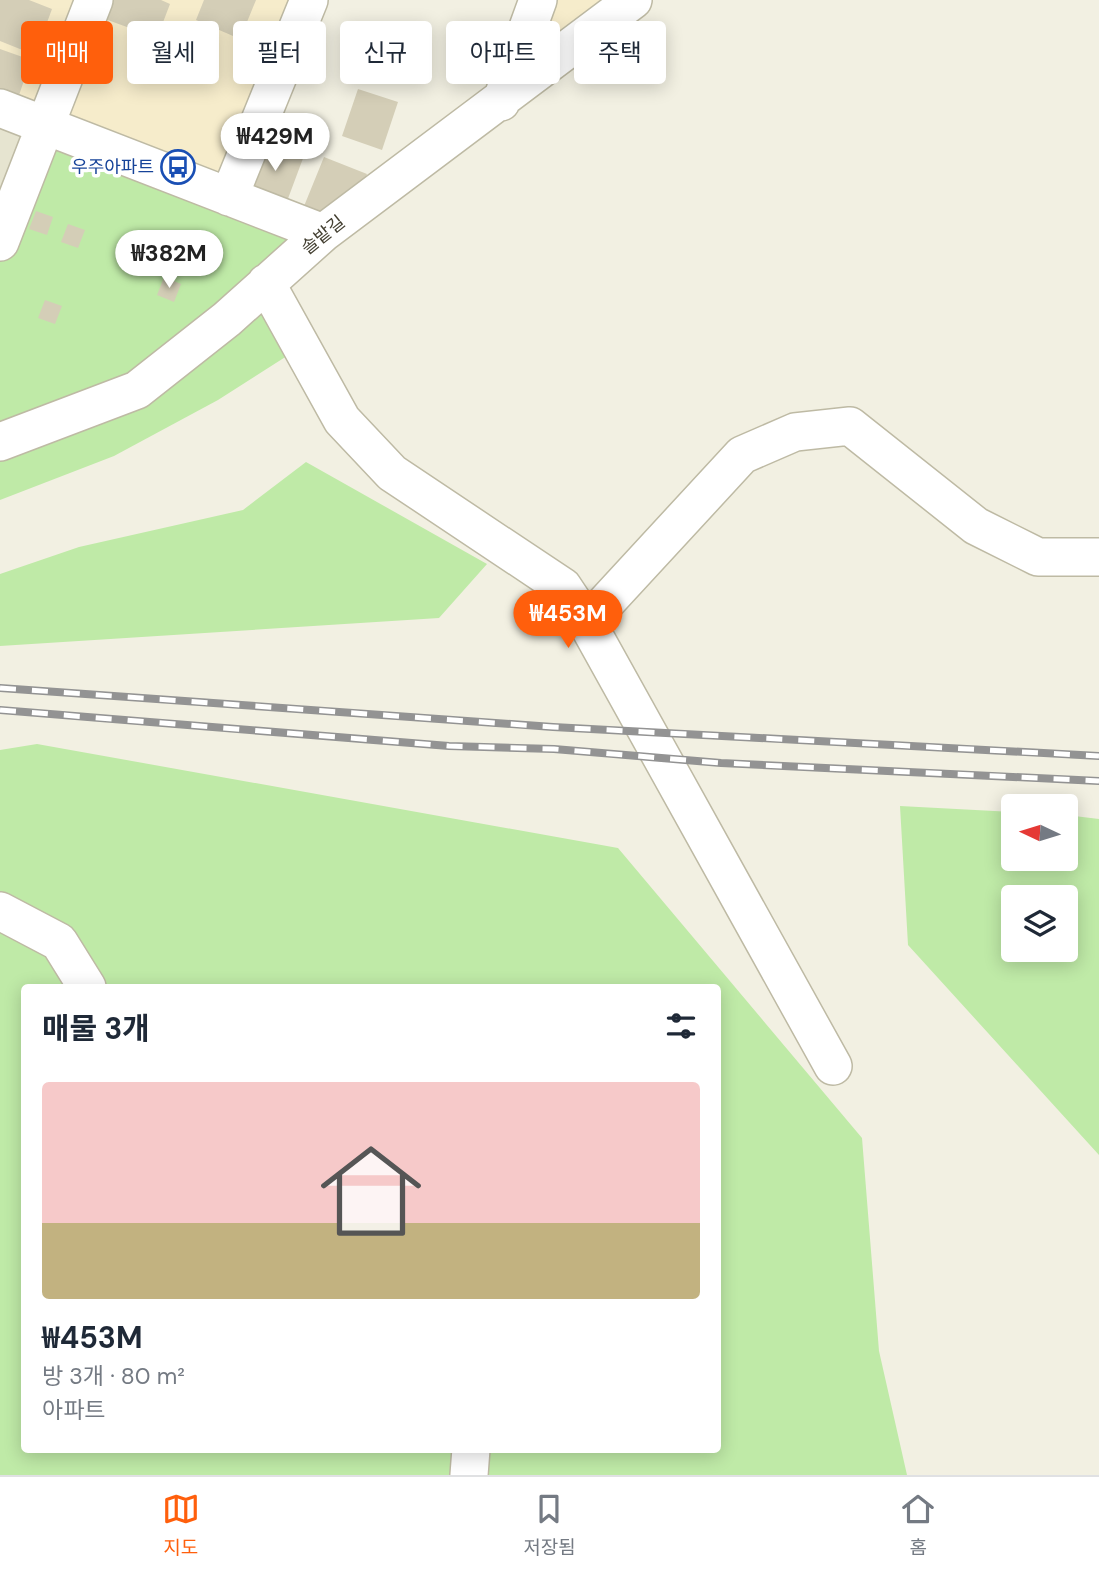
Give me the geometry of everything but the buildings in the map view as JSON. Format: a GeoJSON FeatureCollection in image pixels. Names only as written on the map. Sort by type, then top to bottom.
{"type":"FeatureCollection","features":[{"type":"Feature","properties":{"kind":"street"},"geometry":{"type":"LineString","coordinates":[[0,242],[94,0]]}},
{"type":"Feature","properties":{"kind":"street"},"geometry":{"type":"LineString","coordinates":[[229,197],[309,0]]}},
{"type":"Feature","properties":{"kind":"street"},"geometry":{"type":"LineString","coordinates":[[501,102],[538,0]]}},
{"type":"Feature","properties":{"kind":"street","name":"솔밭길"},"geometry":{"type":"LineString","coordinates":[[0,442],[137,390],[323,233],[501,102],[633,0]]}},
{"type":"Feature","properties":{"kind":"street"},"geometry":{"type":"LineString","coordinates":[[0,108],[323,233]]}},
{"type":"Feature","properties":{"kind":"street"},"geometry":{"type":"LineString","coordinates":[[266,283],[342,421],[392,473],[563,587],[587,623],[833,1066]]}},
{"type":"Feature","properties":{"kind":"street"},"geometry":{"type":"LineString","coordinates":[[587,623],[742,454],[795,432],[850,426],[976,526],[1038,557],[1099,557]]}},
{"type":"Feature","properties":{"kind":"street"},"geometry":{"type":"LineString","coordinates":[[0,911],[60,942],[85,984]]}},
{"type":"Feature","properties":{"kind":"street"},"geometry":{"type":"LineString","coordinates":[[470,1475],[471,1453]]}},
{"type":"Feature","properties":{"kind":"shaded area"},"geometry":{"type":"Polygon","coordinates":[[[0,0],[309,0],[300,21],[233,21],[233,84],[275,84],[229,197],[0,108],[0,0]]]}},
{"type":"Feature","properties":{"kind":"shaded area"},"geometry":{"type":"Polygon","coordinates":[[[538,0],[633,0],[606,21],[574,21],[574,46],[560,56],[560,21],[530,21],[538,0]]]}},
{"type":"Feature","properties":{"kind":"shaded area"},"geometry":{"type":"Polygon","coordinates":[[[508,84],[524,84],[501,102],[508,84]]]}},
{"type":"Feature","properties":{"kind":"shaded area"},"geometry":{"type":"Polygon","coordinates":[[[0,108],[46,126],[0,242],[0,108]]]}},
{"type":"Feature","properties":{"kind":"green space"},"geometry":{"type":"Polygon","coordinates":[[[46,126],[323,233],[267,283],[301,347],[218,400],[114,456],[0,500],[0,242],[46,126]]]}},
{"type":"Feature","properties":{"kind":"green space"},"geometry":{"type":"Polygon","coordinates":[[[306,462],[487,564],[439,618],[0,646],[0,574],[79,547],[243,510],[306,462]]]}},
{"type":"Feature","properties":{"kind":"green space"},"geometry":{"type":"Polygon","coordinates":[[[37,744],[618,848],[862,1138],[879,1351],[907,1475],[0,1475],[0,750],[37,744]]]}},
{"type":"Feature","properties":{"kind":"green space"},"geometry":{"type":"Polygon","coordinates":[[[900,806],[1001,811],[1001,872],[1078,872],[1078,816],[1099,819],[1099,1155],[908,945],[900,806]]]}},
{"type":"Feature","properties":{"kind":"railway"},"geometry":{"type":"LineString","coordinates":[[0,688],[553,727],[1099,756]]}},
{"type":"Feature","properties":{"kind":"railway"},"geometry":{"type":"LineString","coordinates":[[0,710],[449,746],[554,749],[721,763],[1099,781]]}},
{"type":"Feature","properties":{"kind":"place","name":"우주아파트"},"geometry":{"type":"Point","coordinates":[178,167]}}]}
